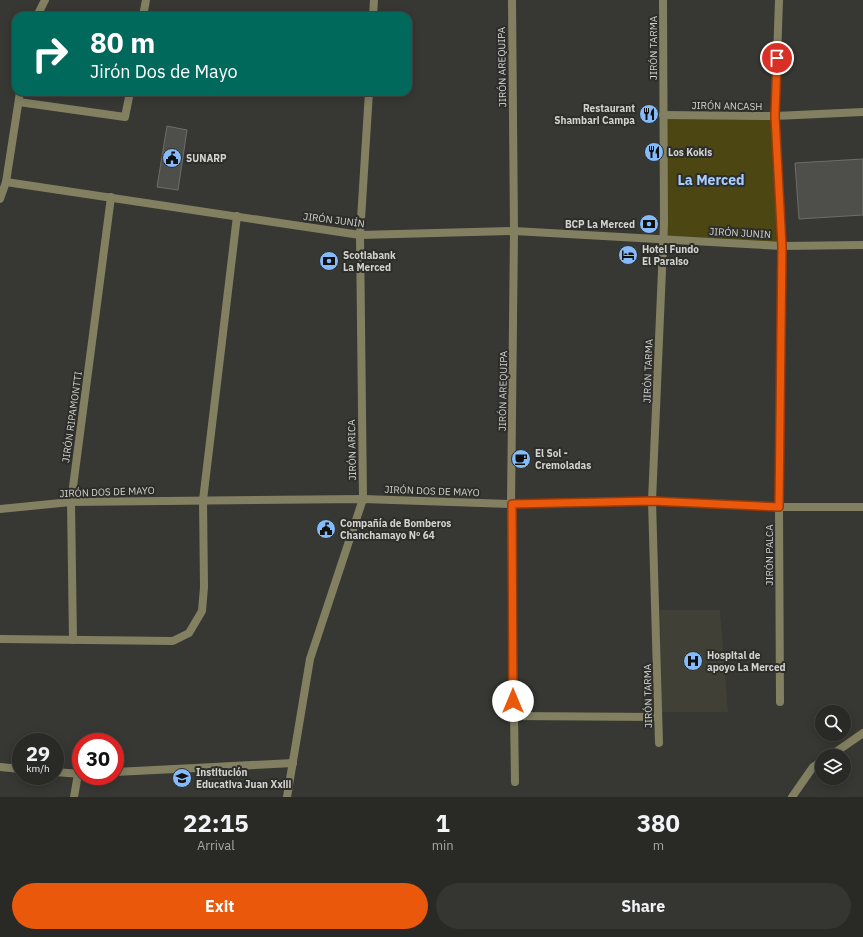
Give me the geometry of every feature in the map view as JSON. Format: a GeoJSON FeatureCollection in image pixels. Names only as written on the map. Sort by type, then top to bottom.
{"type":"FeatureCollection","features":[{"type":"Feature","properties":{"kind":"street"},"geometry":{"type":"LineString","coordinates":[[39,12],[45,0]]}},
{"type":"Feature","properties":{"kind":"street"},"geometry":{"type":"LineString","coordinates":[[144,12],[146,0]]}},
{"type":"Feature","properties":{"kind":"street"},"geometry":{"type":"LineString","coordinates":[[373,12],[374,0]]}},
{"type":"Feature","properties":{"kind":"street","name":"JIRÓN AREQUIPA"},"geometry":{"type":"LineString","coordinates":[[512,0],[514,231],[512,504],[513,716],[515,782]]}},
{"type":"Feature","properties":{"kind":"street","name":"JIRÓN TARMA"},"geometry":{"type":"LineString","coordinates":[[659,743],[652,501],[663,240],[663,0]]}},
{"type":"Feature","properties":{"kind":"street","name":"JIRÓN PALCA"},"geometry":{"type":"LineString","coordinates":[[779,0],[775,116],[782,246],[779,507],[780,702]]}},
{"type":"Feature","properties":{"kind":"street"},"geometry":{"type":"LineString","coordinates":[[0,199],[6,182],[19,96]]}},
{"type":"Feature","properties":{"kind":"street"},"geometry":{"type":"LineString","coordinates":[[18,102],[125,117],[129,96]]}},
{"type":"Feature","properties":{"kind":"street","name":"JIRÓN ARICA"},"geometry":{"type":"LineString","coordinates":[[287,797],[310,659],[363,499],[360,235],[369,96]]}},
{"type":"Feature","properties":{"kind":"street","name":"JIRÓN ANCASH"},"geometry":{"type":"LineString","coordinates":[[663,115],[775,116],[863,112]]}},
{"type":"Feature","properties":{"kind":"street","name":"JIRÓN JUNÍN"},"geometry":{"type":"LineString","coordinates":[[6,182],[360,235],[514,231],[663,240]]}},
{"type":"Feature","properties":{"kind":"street","name":"JIRÓN RIPAMONTTI"},"geometry":{"type":"LineString","coordinates":[[74,640],[71,502],[112,198]]}},
{"type":"Feature","properties":{"kind":"street"},"geometry":{"type":"LineString","coordinates":[[0,639],[173,642],[189,633],[202,611],[204,588],[203,500],[237,216]]}},
{"type":"Feature","properties":{"kind":"street","name":"JIRÓN JUNIN"},"geometry":{"type":"LineString","coordinates":[[663,240],[782,246],[863,245]]}},
{"type":"Feature","properties":{"kind":"street","name":"JIRÓN DOS DE MAYO"},"geometry":{"type":"LineString","coordinates":[[0,509],[71,502],[363,499],[512,504],[652,501],[779,507],[863,508]]}},
{"type":"Feature","properties":{"kind":"street"},"geometry":{"type":"LineString","coordinates":[[513,716],[658,716]]}},
{"type":"Feature","properties":{"kind":"street"},"geometry":{"type":"LineString","coordinates":[[840,749],[863,733]]}},
{"type":"Feature","properties":{"kind":"street"},"geometry":{"type":"LineString","coordinates":[[124,772],[293,764]]}},
{"type":"Feature","properties":{"kind":"street"},"geometry":{"type":"LineString","coordinates":[[792,797],[815,766]]}},
{"type":"Feature","properties":{"kind":"street"},"geometry":{"type":"LineString","coordinates":[[0,767],[12,768]]}},
{"type":"Feature","properties":{"kind":"street"},"geometry":{"type":"LineString","coordinates":[[74,797],[77,785]]}},
{"type":"Feature","properties":{"kind":"shaded area"},"geometry":{"type":"Polygon","coordinates":[[[663,115],[775,116],[782,246],[663,239],[663,115]]]}},
{"type":"Feature","properties":{"kind":"shaded area","name":"Hospital de apoyo La Merced"},"geometry":{"type":"Polygon","coordinates":[[[660,610],[720,610],[728,712],[662,712],[660,610]]]}},
{"type":"Feature","properties":{"kind":"building","name":"SUNARP"},"geometry":{"type":"Polygon","coordinates":[[[167,126],[187,130],[178,190],[157,187],[167,126]]]}},
{"type":"Feature","properties":{"kind":"building"},"geometry":{"type":"Polygon","coordinates":[[[863,159],[863,215],[799,219],[795,163],[863,159]]]}},
{"type":"Feature","properties":{"kind":"place","name":"Restaurant Shambari Campa"},"geometry":{"type":"Point","coordinates":[649,114]}},
{"type":"Feature","properties":{"kind":"place","name":"Los Kokis"},"geometry":{"type":"Point","coordinates":[654,152]}},
{"type":"Feature","properties":{"kind":"place","name":"SUNARP"},"geometry":{"type":"Point","coordinates":[172,158]}},
{"type":"Feature","properties":{"kind":"place","name":"BCP La Merced"},"geometry":{"type":"Point","coordinates":[649,224]}},
{"type":"Feature","properties":{"kind":"place","name":"Hotel Fundo El Paraiso"},"geometry":{"type":"Point","coordinates":[628,255]}},
{"type":"Feature","properties":{"kind":"place","name":"Scotiabank La Merced"},"geometry":{"type":"Point","coordinates":[329,261]}},
{"type":"Feature","properties":{"kind":"place","name":"El Sol - Cremoladas"},"geometry":{"type":"Point","coordinates":[521,459]}},
{"type":"Feature","properties":{"kind":"place","name":"Compañía de Bomberos Chanchamayo Nº 64"},"geometry":{"type":"Point","coordinates":[326,529]}},
{"type":"Feature","properties":{"kind":"place","name":"Hospital de apoyo La Merced"},"geometry":{"type":"Point","coordinates":[693,661]}},
{"type":"Feature","properties":{"kind":"place","name":"Institución Educativa Juan Xxiii"},"geometry":{"type":"Point","coordinates":[182,778]}},
{"type":"Feature","properties":{"kind":"district","name":"La Merced"},"geometry":{"type":"Point","coordinates":[711,180]}},
{"type":"Feature","properties":{"kind":"route"},"geometry":{"type":"LineString","coordinates":[[513,701],[512,504],[652,501],[779,507],[782,246],[775,116],[777,58]]}}]}
